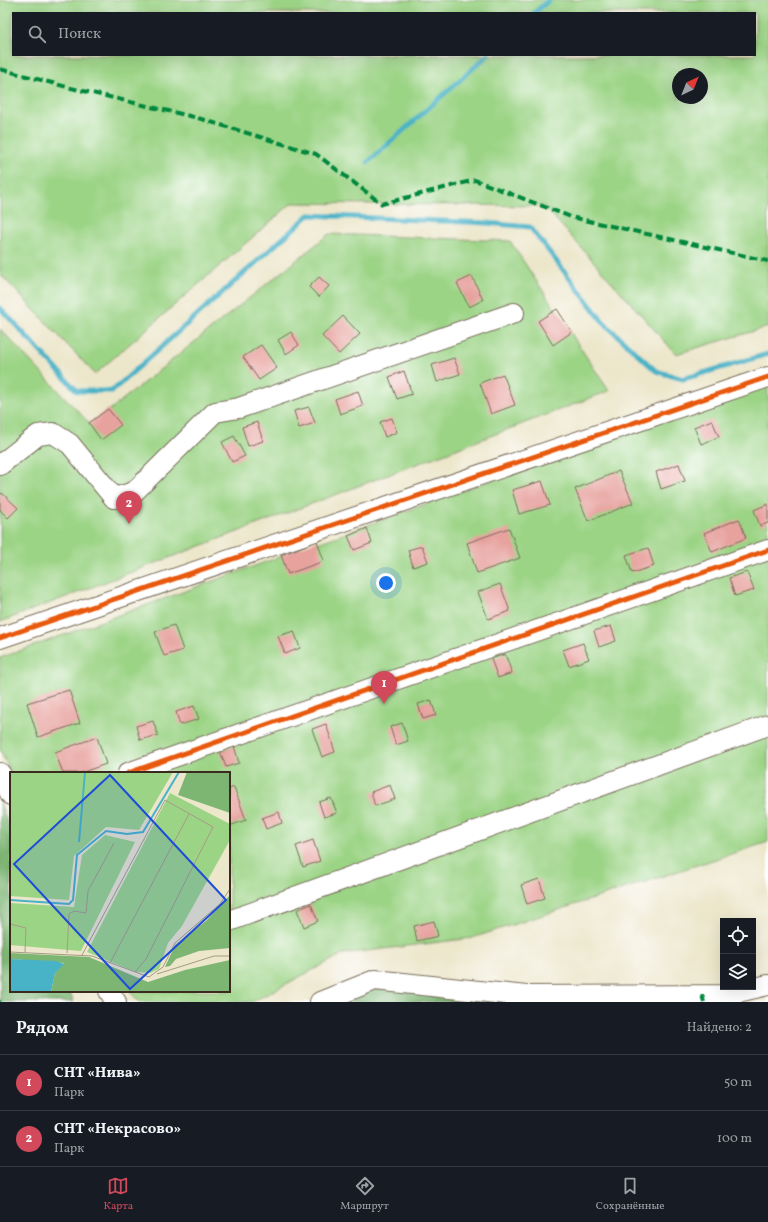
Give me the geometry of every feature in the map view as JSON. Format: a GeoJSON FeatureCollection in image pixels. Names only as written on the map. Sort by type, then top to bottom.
{"type":"FeatureCollection","features":[{"type":"Feature","properties":{"kind":"street"},"geometry":{"type":"LineString","coordinates":[[0,465],[38,435],[52,433],[70,444],[114,498],[134,492],[215,412],[239,408],[514,313]]}},
{"type":"Feature","properties":{"kind":"street"},"geometry":{"type":"LineString","coordinates":[[0,638],[768,377]]}},
{"type":"Feature","properties":{"kind":"street"},"geometry":{"type":"LineString","coordinates":[[131,772],[768,550]]}},
{"type":"Feature","properties":{"kind":"street"},"geometry":{"type":"LineString","coordinates":[[230,921],[768,725]]}},
{"type":"Feature","properties":{"kind":"street"},"geometry":{"type":"LineString","coordinates":[[0,773],[10,793]]}},
{"type":"Feature","properties":{"kind":"street"},"geometry":{"type":"LineString","coordinates":[[320,1002],[375,980],[526,996],[725,996],[768,985]]}},
{"type":"Feature","properties":{"kind":"street"},"geometry":{"type":"LineString","coordinates":[[110,992],[116,1002]]}},
{"type":"Feature","properties":{"kind":"green space"},"geometry":{"type":"Polygon","coordinates":[[[0,0],[768,0],[768,327],[676,354],[544,206],[292,203],[95,374],[0,274],[0,0]]]}},
{"type":"Feature","properties":{"kind":"green space"},"geometry":{"type":"Polygon","coordinates":[[[329,234],[510,241],[609,391],[0,622],[0,329],[91,425],[329,234]]]}},
{"type":"Feature","properties":{"kind":"green space"},"geometry":{"type":"Polygon","coordinates":[[[768,383],[768,842],[472,938],[343,954],[252,1002],[139,1002],[131,992],[230,992],[230,772],[11,772],[0,750],[0,658],[672,415],[768,383]]]}},
{"type":"Feature","properties":{"kind":"green space"},"geometry":{"type":"Polygon","coordinates":[[[0,802],[10,829],[10,992],[69,992],[74,1002],[0,1002],[0,802]]]}},
{"type":"Feature","properties":{"kind":"green space"},"geometry":{"type":"Polygon","coordinates":[[[370,988],[510,1002],[337,1002],[370,988]]]}},
{"type":"Feature","properties":{"kind":"building"},"geometry":{"type":"Polygon","coordinates":[[[472,276],[483,300],[469,307],[457,283],[472,276]]]}},
{"type":"Feature","properties":{"kind":"building"},"geometry":{"type":"Polygon","coordinates":[[[319,277],[329,286],[319,297],[309,287],[319,277]]]}},
{"type":"Feature","properties":{"kind":"building"},"geometry":{"type":"Polygon","coordinates":[[[557,309],[572,332],[553,345],[538,321],[557,309]]]}},
{"type":"Feature","properties":{"kind":"building"},"geometry":{"type":"Polygon","coordinates":[[[343,316],[360,334],[339,354],[322,336],[343,316]]]}},
{"type":"Feature","properties":{"kind":"building"},"geometry":{"type":"Polygon","coordinates":[[[291,332],[299,345],[286,354],[278,340],[291,332]]]}},
{"type":"Feature","properties":{"kind":"building"},"geometry":{"type":"Polygon","coordinates":[[[261,345],[277,368],[259,380],[243,357],[261,345]]]}},
{"type":"Feature","properties":{"kind":"building"},"geometry":{"type":"Polygon","coordinates":[[[454,358],[460,374],[437,382],[432,365],[454,358]]]}},
{"type":"Feature","properties":{"kind":"building"},"geometry":{"type":"Polygon","coordinates":[[[404,371],[412,394],[397,399],[389,377],[404,371]]]}},
{"type":"Feature","properties":{"kind":"building"},"geometry":{"type":"Polygon","coordinates":[[[503,374],[515,405],[491,414],[480,383],[503,374]]]}},
{"type":"Feature","properties":{"kind":"building"},"geometry":{"type":"Polygon","coordinates":[[[358,391],[363,406],[340,414],[335,399],[358,391]]]}},
{"type":"Feature","properties":{"kind":"building"},"geometry":{"type":"Polygon","coordinates":[[[309,407],[315,423],[299,428],[294,411],[309,407]]]}},
{"type":"Feature","properties":{"kind":"building"},"geometry":{"type":"Polygon","coordinates":[[[108,409],[121,425],[101,440],[89,423],[108,409]]]}},
{"type":"Feature","properties":{"kind":"building"},"geometry":{"type":"Polygon","coordinates":[[[392,418],[397,432],[385,437],[380,422],[392,418]]]}},
{"type":"Feature","properties":{"kind":"building"},"geometry":{"type":"Polygon","coordinates":[[[712,420],[719,437],[701,444],[694,427],[712,420]]]}},
{"type":"Feature","properties":{"kind":"building"},"geometry":{"type":"Polygon","coordinates":[[[257,422],[263,441],[248,446],[242,427],[257,422]]]}},
{"type":"Feature","properties":{"kind":"building"},"geometry":{"type":"Polygon","coordinates":[[[234,436],[245,456],[232,462],[222,442],[234,436]]]}},
{"type":"Feature","properties":{"kind":"building"},"geometry":{"type":"Polygon","coordinates":[[[679,464],[685,481],[661,489],[656,472],[679,464]]]}},
{"type":"Feature","properties":{"kind":"building"},"geometry":{"type":"Polygon","coordinates":[[[619,471],[633,503],[588,521],[575,489],[619,471]]]}},
{"type":"Feature","properties":{"kind":"building"},"geometry":{"type":"Polygon","coordinates":[[[542,481],[550,505],[519,514],[512,490],[542,481]]]}},
{"type":"Feature","properties":{"kind":"building"},"geometry":{"type":"Polygon","coordinates":[[[2,493],[18,508],[8,518],[0,510],[0,495],[2,493]]]}},
{"type":"Feature","properties":{"kind":"building"},"geometry":{"type":"Polygon","coordinates":[[[768,504],[768,523],[760,526],[754,510],[768,504]]]}},
{"type":"Feature","properties":{"kind":"building"},"geometry":{"type":"Polygon","coordinates":[[[739,519],[746,538],[712,552],[704,533],[739,519]]]}},
{"type":"Feature","properties":{"kind":"building"},"geometry":{"type":"Polygon","coordinates":[[[367,528],[372,543],[354,550],[348,536],[367,528]]]}},
{"type":"Feature","properties":{"kind":"building"},"geometry":{"type":"Polygon","coordinates":[[[509,528],[520,558],[477,573],[467,543],[509,528]]]}},
{"type":"Feature","properties":{"kind":"building"},"geometry":{"type":"Polygon","coordinates":[[[317,541],[324,561],[288,574],[281,555],[317,541]]]}},
{"type":"Feature","properties":{"kind":"building"},"geometry":{"type":"Polygon","coordinates":[[[422,546],[428,562],[413,567],[408,550],[422,546]]]}},
{"type":"Feature","properties":{"kind":"building"},"geometry":{"type":"Polygon","coordinates":[[[648,548],[654,566],[632,573],[626,555],[648,548]]]}},
{"type":"Feature","properties":{"kind":"building"},"geometry":{"type":"Polygon","coordinates":[[[747,572],[754,590],[735,596],[729,578],[747,572]]]}},
{"type":"Feature","properties":{"kind":"building"},"geometry":{"type":"Polygon","coordinates":[[[500,584],[510,611],[488,619],[478,592],[500,584]]]}},
{"type":"Feature","properties":{"kind":"building"},"geometry":{"type":"Polygon","coordinates":[[[174,625],[183,650],[164,656],[155,632],[174,625]]]}},
{"type":"Feature","properties":{"kind":"building"},"geometry":{"type":"Polygon","coordinates":[[[611,626],[616,641],[599,647],[594,631],[611,626]]]}},
{"type":"Feature","properties":{"kind":"building"},"geometry":{"type":"Polygon","coordinates":[[[294,631],[300,648],[285,654],[278,636],[294,631]]]}},
{"type":"Feature","properties":{"kind":"building"},"geometry":{"type":"Polygon","coordinates":[[[583,643],[589,659],[569,666],[563,650],[583,643]]]}},
{"type":"Feature","properties":{"kind":"building"},"geometry":{"type":"Polygon","coordinates":[[[505,654],[512,673],[498,678],[491,659],[505,654]]]}},
{"type":"Feature","properties":{"kind":"building"},"geometry":{"type":"Polygon","coordinates":[[[69,690],[80,723],[38,737],[27,703],[69,690]]]}},
{"type":"Feature","properties":{"kind":"building"},"geometry":{"type":"Polygon","coordinates":[[[431,700],[436,715],[423,719],[418,704],[431,700]]]}},
{"type":"Feature","properties":{"kind":"building"},"geometry":{"type":"Polygon","coordinates":[[[194,706],[199,719],[180,725],[176,712],[194,706]]]}},
{"type":"Feature","properties":{"kind":"building"},"geometry":{"type":"Polygon","coordinates":[[[153,721],[158,735],[140,740],[136,726],[153,721]]]}},
{"type":"Feature","properties":{"kind":"building"},"geometry":{"type":"Polygon","coordinates":[[[402,723],[408,741],[396,745],[390,727],[402,723]]]}},
{"type":"Feature","properties":{"kind":"building"},"geometry":{"type":"Polygon","coordinates":[[[326,724],[335,752],[322,757],[312,729],[326,724]]]}},
{"type":"Feature","properties":{"kind":"building"},"geometry":{"type":"Polygon","coordinates":[[[97,737],[106,764],[83,772],[63,772],[55,752],[97,737]]]}},
{"type":"Feature","properties":{"kind":"building"},"geometry":{"type":"Polygon","coordinates":[[[234,746],[239,763],[226,767],[220,751],[234,746]]]}},
{"type":"Feature","properties":{"kind":"building"},"geometry":{"type":"Polygon","coordinates":[[[390,785],[395,799],[375,806],[371,792],[390,785]]]}},
{"type":"Feature","properties":{"kind":"building"},"geometry":{"type":"Polygon","coordinates":[[[234,787],[246,820],[230,826],[230,789],[234,787]]]}},
{"type":"Feature","properties":{"kind":"building"},"geometry":{"type":"Polygon","coordinates":[[[331,798],[337,813],[324,817],[319,802],[331,798]]]}},
{"type":"Feature","properties":{"kind":"building"},"geometry":{"type":"Polygon","coordinates":[[[279,812],[282,823],[266,829],[262,818],[279,812]]]}},
{"type":"Feature","properties":{"kind":"building"},"geometry":{"type":"Polygon","coordinates":[[[313,840],[320,861],[303,867],[296,846],[313,840]]]}},
{"type":"Feature","properties":{"kind":"building"},"geometry":{"type":"Polygon","coordinates":[[[539,879],[545,898],[527,904],[521,885],[539,879]]]}},
{"type":"Feature","properties":{"kind":"building"},"geometry":{"type":"Polygon","coordinates":[[[311,904],[318,921],[304,927],[297,910],[311,904]]]}},
{"type":"Feature","properties":{"kind":"building"},"geometry":{"type":"Polygon","coordinates":[[[434,921],[438,936],[417,941],[414,926],[434,921]]]}},
{"type":"Feature","properties":{"kind":"waterway"},"geometry":{"type":"LineString","coordinates":[[535,12],[549,0]]}},
{"type":"Feature","properties":{"kind":"waterway"},"geometry":{"type":"LineString","coordinates":[[368,162],[487,56]]}},
{"type":"Feature","properties":{"kind":"waterway"},"geometry":{"type":"LineString","coordinates":[[0,308],[77,391],[112,391],[309,215],[487,223],[530,227],[604,323],[656,371],[683,379],[768,354]]}},
{"type":"Feature","properties":{"kind":"marked path"},"geometry":{"type":"LineString","coordinates":[[0,69],[67,87],[198,118],[316,154],[382,204],[475,180],[571,217],[768,261]]}},
{"type":"Feature","properties":{"kind":"marked path"},"geometry":{"type":"LineString","coordinates":[[702,995],[704,1002]]}},
{"type":"Feature","properties":{"kind":"cycle path"},"geometry":{"type":"LineString","coordinates":[[0,638],[768,377]]}},
{"type":"Feature","properties":{"kind":"cycle path"},"geometry":{"type":"LineString","coordinates":[[131,772],[768,550]]}},
{"type":"Feature","properties":{"kind":"place","name":"СНТ «Некрасово»"},"geometry":{"type":"Point","coordinates":[129,524]}},
{"type":"Feature","properties":{"kind":"place","name":"СНТ «Нива»"},"geometry":{"type":"Point","coordinates":[384,704]}}]}
